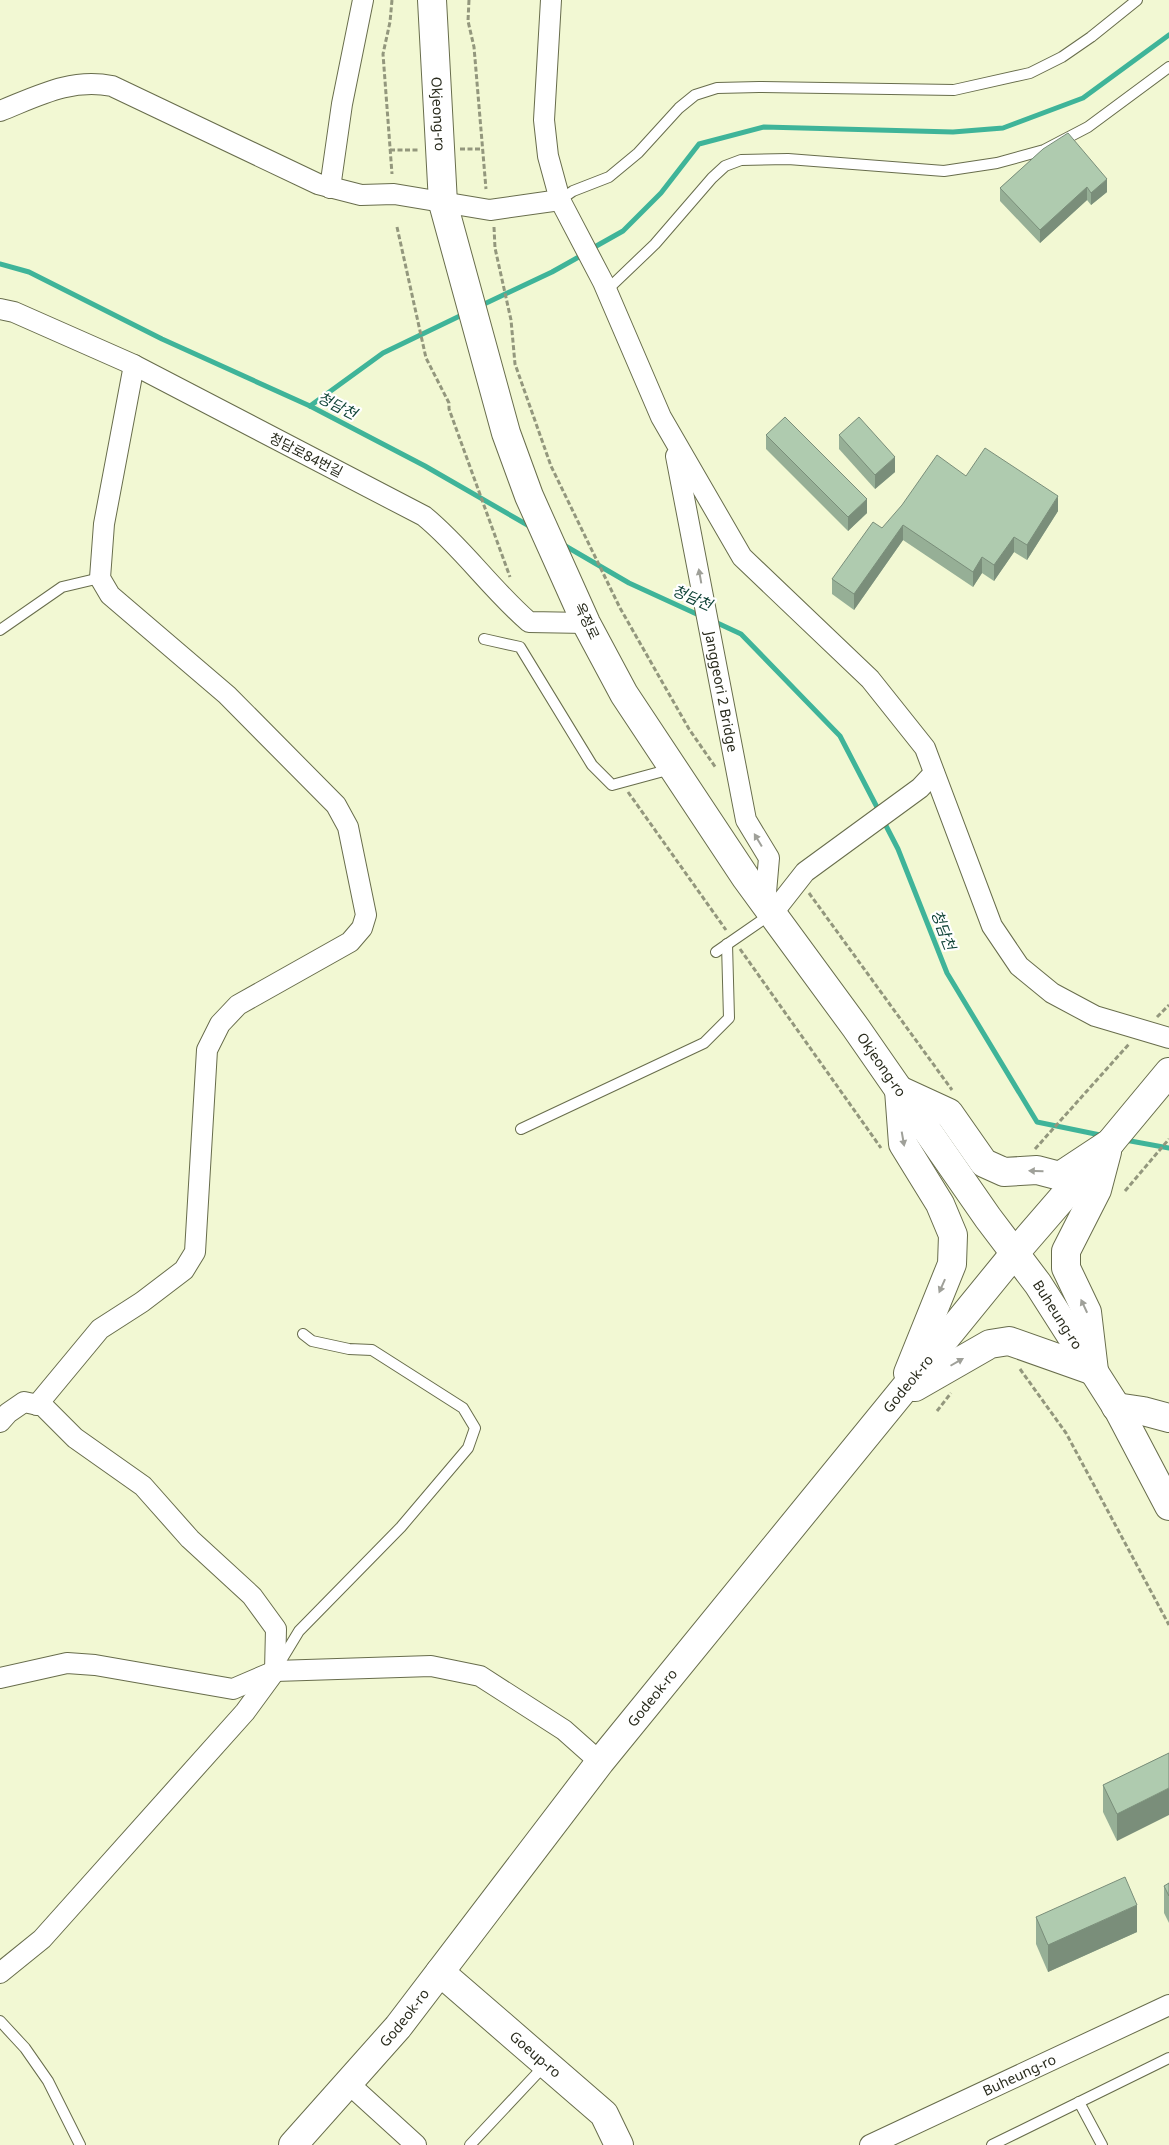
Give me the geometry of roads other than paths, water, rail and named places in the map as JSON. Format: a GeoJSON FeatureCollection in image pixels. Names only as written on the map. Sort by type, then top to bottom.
{"type":"FeatureCollection","features":[{"type":"Feature","properties":{"kind":"main road","name":"Okjeong-ro"},"geometry":{"type":"LineString","coordinates":[[432,0],[446,215],[478,339]]}},
{"type":"Feature","properties":{"kind":"main road","name":"옥정로"},"geometry":{"type":"LineString","coordinates":[[478,339],[506,433],[529,496],[582,613],[624,694],[672,768],[769,909]]}},
{"type":"Feature","properties":{"kind":"main road","name":"Okjeong-ro"},"geometry":{"type":"LineString","coordinates":[[769,909],[900,1090],[1014,1254]]}},
{"type":"Feature","properties":{"kind":"main road"},"geometry":{"type":"LineString","coordinates":[[1014,1254],[1168,1073]]}},
{"type":"Feature","properties":{"kind":"main road"},"geometry":{"type":"LineString","coordinates":[[900,1395],[952,1264],[954,1251],[953,1235],[940,1204],[903,1144],[900,1090],[949,1114],[984,1162],[1004,1172],[1038,1170],[1060,1176],[1110,1143]]}},
{"type":"Feature","properties":{"kind":"main road"},"geometry":{"type":"LineString","coordinates":[[900,1395],[990,1344],[1009,1341],[1094,1371],[1087,1312],[1066,1268],[1066,1251],[1097,1190],[1110,1143]]}},
{"type":"Feature","properties":{"kind":"main road","name":"Buheung-ro"},"geometry":{"type":"LineString","coordinates":[[1014,1254],[1038,1284],[1094,1371],[1116,1407],[1169,1506]]}},
{"type":"Feature","properties":{"kind":"main road","name":"Godeok-ro"},"geometry":{"type":"LineString","coordinates":[[293,2145],[398,2027],[600,1762],[1014,1254]]}},
{"type":"Feature","properties":{"kind":"main road"},"geometry":{"type":"LineString","coordinates":[[1116,1407],[1143,1411],[1169,1418]]}},
{"type":"Feature","properties":{"kind":"main road","name":"Goeup-ro"},"geometry":{"type":"LineString","coordinates":[[440,1972],[604,2114],[619,2145]]}},
{"type":"Feature","properties":{"kind":"street"},"geometry":{"type":"LineString","coordinates":[[330,188],[342,104],[363,0]]}},
{"type":"Feature","properties":{"kind":"street"},"geometry":{"type":"LineString","coordinates":[[551,0],[544,120],[548,156],[564,208],[605,286],[661,417],[742,558],[870,679],[925,748],[992,926],[1019,966],[1052,993],[1095,1016],[1169,1038]]}},
{"type":"Feature","properties":{"kind":"street"},"geometry":{"type":"LineString","coordinates":[[0,112],[74,85],[91,82],[112,86],[330,188],[361,196],[394,194],[446,215],[490,210],[564,208]]}},
{"type":"Feature","properties":{"kind":"street","name":"청담로84번길"},"geometry":{"type":"LineString","coordinates":[[0,309],[14,312],[134,365],[424,516],[444,532],[501,598],[529,622],[582,613]]}},
{"type":"Feature","properties":{"kind":"street"},"geometry":{"type":"LineString","coordinates":[[37,1405],[100,1328],[142,1302],[184,1270],[194,1252],[207,1050],[220,1024],[238,1005],[350,942],[362,928],[366,915],[348,827],[336,805],[226,695],[110,595],[100,578],[104,524],[134,365]]}},
{"type":"Feature","properties":{"kind":"street","name":"Janggeori 2 Bridge"},"geometry":{"type":"LineString","coordinates":[[673,438],[693,533],[746,820],[769,858],[769,909]]}},
{"type":"Feature","properties":{"kind":"street"},"geometry":{"type":"LineString","coordinates":[[769,909],[805,872],[920,788],[934,774]]}},
{"type":"Feature","properties":{"kind":"street"},"geometry":{"type":"LineString","coordinates":[[0,1422],[8,1413],[24,1402],[43,1406],[75,1438],[142,1486],[190,1539],[252,1596],[276,1629],[275,1671],[245,1712],[42,1939],[0,1973]]}},
{"type":"Feature","properties":{"kind":"street"},"geometry":{"type":"LineString","coordinates":[[0,1678],[67,1663],[95,1665],[233,1689],[275,1671],[431,1666],[480,1676],[564,1730],[600,1762]]}},
{"type":"Feature","properties":{"kind":"street","name":"Buheung-ro"},"geometry":{"type":"LineString","coordinates":[[870,2145],[1169,2005]]}},
{"type":"Feature","properties":{"kind":"street"},"geometry":{"type":"LineString","coordinates":[[349,2084],[416,2145]]}},
{"type":"Feature","properties":{"kind":"lane"},"geometry":{"type":"LineString","coordinates":[[564,208],[573,191],[609,177],[638,153],[679,108],[695,95],[717,88],[759,87],[954,90],[1038,69],[1062,57],[1091,37],[1136,0]]}},
{"type":"Feature","properties":{"kind":"lane"},"geometry":{"type":"LineString","coordinates":[[605,286],[655,244],[712,178],[725,166],[741,160],[788,159],[944,171],[997,163],[1044,150],[1088,128],[1169,67]]}},
{"type":"Feature","properties":{"kind":"lane"},"geometry":{"type":"LineString","coordinates":[[0,630],[62,587],[100,578]]}},
{"type":"Feature","properties":{"kind":"lane"},"geometry":{"type":"LineString","coordinates":[[484,639],[520,647],[592,765],[612,785],[672,768]]}},
{"type":"Feature","properties":{"kind":"lane"},"geometry":{"type":"LineString","coordinates":[[716,952],[731,942],[769,909]]}},
{"type":"Feature","properties":{"kind":"lane"},"geometry":{"type":"LineString","coordinates":[[521,1129],[704,1043],[728,1018],[731,942]]}},
{"type":"Feature","properties":{"kind":"lane"},"geometry":{"type":"LineString","coordinates":[[275,1671],[299,1631],[400,1528],[468,1448],[475,1428],[463,1408],[372,1350],[349,1349],[312,1341],[303,1334]]}},
{"type":"Feature","properties":{"kind":"lane"},"geometry":{"type":"LineString","coordinates":[[0,2021],[25,2048],[48,2081],[80,2145]]}},
{"type":"Feature","properties":{"kind":"lane"},"geometry":{"type":"LineString","coordinates":[[992,2145],[1169,2058]]}},
{"type":"Feature","properties":{"kind":"lane"},"geometry":{"type":"LineString","coordinates":[[470,2145],[546,2064]]}},
{"type":"Feature","properties":{"kind":"lane"},"geometry":{"type":"LineString","coordinates":[[1079,2102],[1102,2145]]}},
{"type":"Feature","properties":{"kind":"waterway"},"geometry":{"type":"LineString","coordinates":[[591,249],[623,231],[661,193],[699,144],[764,127],[953,132],[1003,128],[1083,98],[1169,35]]}},
{"type":"Feature","properties":{"kind":"waterway"},"geometry":{"type":"LineString","coordinates":[[480,306],[552,272],[584,254]]}},
{"type":"Feature","properties":{"kind":"waterway","name":"청담천"},"geometry":{"type":"LineString","coordinates":[[0,264],[29,272],[162,339],[310,406],[425,466],[531,527]]}},
{"type":"Feature","properties":{"kind":"waterway"},"geometry":{"type":"LineString","coordinates":[[310,406],[383,353],[466,313]]}},
{"type":"Feature","properties":{"kind":"waterway","name":"청담천"},"geometry":{"type":"LineString","coordinates":[[562,544],[629,583],[701,616]]}},
{"type":"Feature","properties":{"kind":"waterway","name":"청담천"},"geometry":{"type":"LineString","coordinates":[[713,621],[741,634],[840,736],[880,813]]}},
{"type":"Feature","properties":{"kind":"waterway","name":"청담천"},"geometry":{"type":"LineString","coordinates":[[883,820],[898,849],[947,973],[1037,1122],[1105,1136]]}},
{"type":"Feature","properties":{"kind":"waterway","name":"청담천"},"geometry":{"type":"LineString","coordinates":[[1125,1140],[1169,1148]]}}]}
